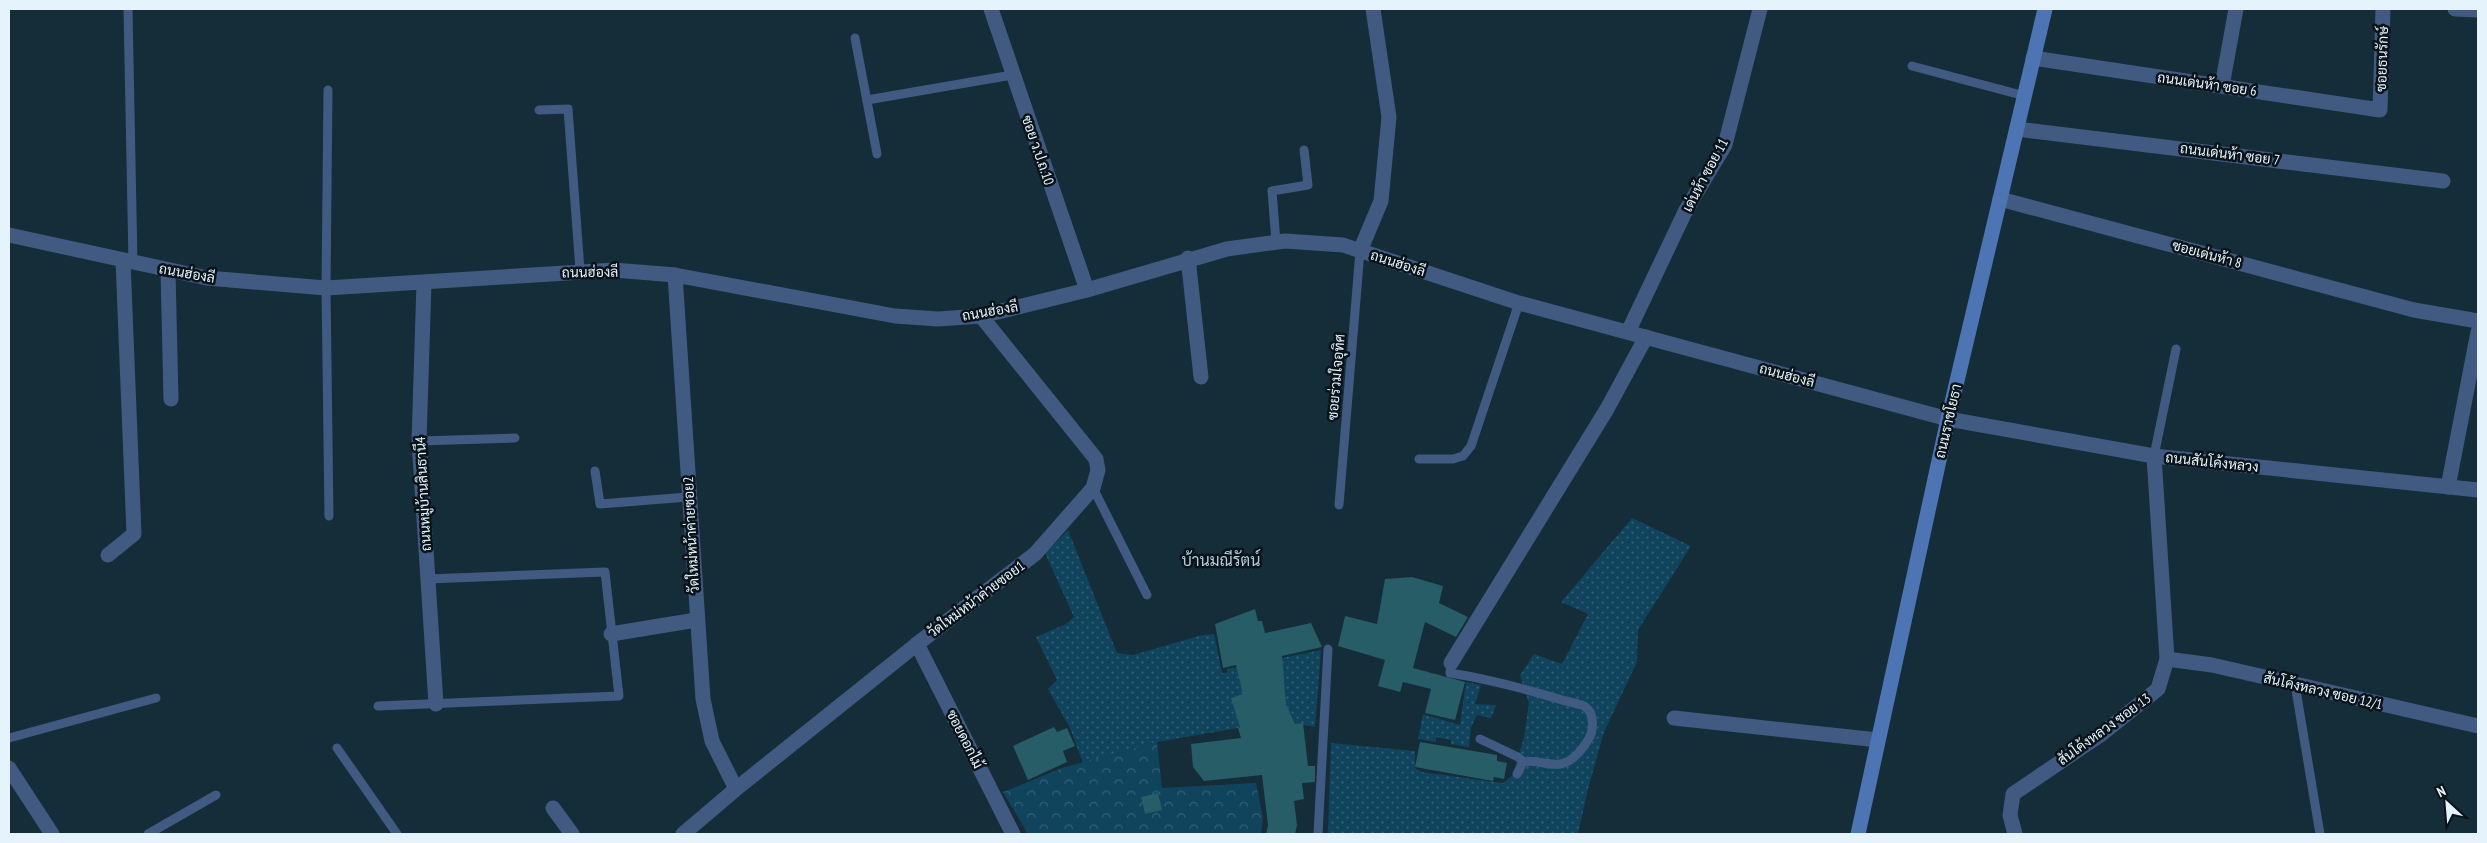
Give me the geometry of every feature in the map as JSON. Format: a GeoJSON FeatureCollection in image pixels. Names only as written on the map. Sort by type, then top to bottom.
{"type":"FeatureCollection","features":[{"type":"Feature","properties":{"kind":"main road","name":"ถนนราชโยธา"},"geometry":{"type":"LineString","coordinates":[[1858,834],[1948,419],[2045,9]]}},
{"type":"Feature","properties":{"kind":"street","name":"ซอย ว.ป.ถ.10"},"geometry":{"type":"LineString","coordinates":[[991,9],[1087,290]]}},
{"type":"Feature","properties":{"kind":"street"},"geometry":{"type":"LineString","coordinates":[[1360,251],[1381,201],[1389,117],[1373,9]]}},
{"type":"Feature","properties":{"kind":"street","name":"เด่นห้า ซอย 11"},"geometry":{"type":"LineString","coordinates":[[1628,332],[1686,210],[1725,145],[1760,9]]}},
{"type":"Feature","properties":{"kind":"street"},"geometry":{"type":"LineString","coordinates":[[2222,86],[2236,9]]}},
{"type":"Feature","properties":{"kind":"street","name":"ซอยธนรักษ์"},"geometry":{"type":"LineString","coordinates":[[2380,110],[2383,9]]}},
{"type":"Feature","properties":{"kind":"street"},"geometry":{"type":"LineString","coordinates":[[2455,9],[2478,10]]}},
{"type":"Feature","properties":{"kind":"street","name":"ถนนเด่นห้า ซอย 6"},"geometry":{"type":"LineString","coordinates":[[2034,58],[2380,110]]}},
{"type":"Feature","properties":{"kind":"street","name":"ถนนเด่นห้า ซอย 7"},"geometry":{"type":"LineString","coordinates":[[2017,129],[2443,181]]}},
{"type":"Feature","properties":{"kind":"street","name":"ซอยเด่นห้า 8"},"geometry":{"type":"LineString","coordinates":[[2000,199],[2414,310],[2478,321]]}},
{"type":"Feature","properties":{"kind":"street","name":"ถนนฮ่องลี"},"geometry":{"type":"LineString","coordinates":[[9,235],[207,278],[326,288],[424,283],[580,270],[614,270],[675,275],[895,316],[938,318],[981,316],[1087,290],[1188,258],[1227,249],[1276,242],[1343,245],[1519,303],[1948,419]]}},
{"type":"Feature","properties":{"kind":"street"},"geometry":{"type":"LineString","coordinates":[[1188,258],[1201,377]]}},
{"type":"Feature","properties":{"kind":"street"},"geometry":{"type":"LineString","coordinates":[[108,555],[134,534],[128,262]]}},
{"type":"Feature","properties":{"kind":"street"},"geometry":{"type":"LineString","coordinates":[[168,271],[171,399]]}},
{"type":"Feature","properties":{"kind":"street","name":"วัดใหม่หน้าค่ายซอย2"},"geometry":{"type":"LineString","coordinates":[[675,275],[696,620],[703,699],[712,741],[736,788]]}},
{"type":"Feature","properties":{"kind":"street","name":"ถนนหมู่บ้านสินธานี4"},"geometry":{"type":"LineString","coordinates":[[424,283],[419,441],[436,704]]}},
{"type":"Feature","properties":{"kind":"street"},"geometry":{"type":"LineString","coordinates":[[981,316],[1096,459],[1098,470],[1093,488]]}},
{"type":"Feature","properties":{"kind":"street"},"geometry":{"type":"LineString","coordinates":[[2448,487],[2478,332]]}},
{"type":"Feature","properties":{"kind":"street"},"geometry":{"type":"LineString","coordinates":[[1451,663],[1607,409],[1646,337]]}},
{"type":"Feature","properties":{"kind":"street","name":"ถนนสันโค้งหลวง"},"geometry":{"type":"LineString","coordinates":[[1948,419],[2154,456],[2478,490]]}},
{"type":"Feature","properties":{"kind":"street","name":"สันโค้งหลวง ซอย 13"},"geometry":{"type":"LineString","coordinates":[[2015,834],[2010,815],[2013,794],[2102,733],[2158,689],[2167,660],[2154,456]]}},
{"type":"Feature","properties":{"kind":"street","name":"วัดใหม่หน้าค่ายซอย1"},"geometry":{"type":"LineString","coordinates":[[684,834],[736,788],[917,644],[1035,554],[1093,488]]}},
{"type":"Feature","properties":{"kind":"street"},"geometry":{"type":"LineString","coordinates":[[611,634],[696,620]]}},
{"type":"Feature","properties":{"kind":"street","name":"ซอยดอกไม้"},"geometry":{"type":"LineString","coordinates":[[917,644],[1013,834]]}},
{"type":"Feature","properties":{"kind":"street","name":"สันโค้งหลวง ซอย 12/1"},"geometry":{"type":"LineString","coordinates":[[2167,660],[2212,665],[2478,726]]}},
{"type":"Feature","properties":{"kind":"street"},"geometry":{"type":"LineString","coordinates":[[1674,718],[1878,740]]}},
{"type":"Feature","properties":{"kind":"street"},"geometry":{"type":"LineString","coordinates":[[9,768],[52,834]]}},
{"type":"Feature","properties":{"kind":"street"},"geometry":{"type":"LineString","coordinates":[[553,808],[572,834]]}},
{"type":"Feature","properties":{"kind":"lane"},"geometry":{"type":"LineString","coordinates":[[128,9],[128,262]]}},
{"type":"Feature","properties":{"kind":"lane"},"geometry":{"type":"LineString","coordinates":[[855,38],[877,154]]}},
{"type":"Feature","properties":{"kind":"lane"},"geometry":{"type":"LineString","coordinates":[[1912,66],[2025,96]]}},
{"type":"Feature","properties":{"kind":"lane"},"geometry":{"type":"LineString","coordinates":[[867,100],[1012,75]]}},
{"type":"Feature","properties":{"kind":"lane"},"geometry":{"type":"LineString","coordinates":[[328,90],[326,288],[329,516]]}},
{"type":"Feature","properties":{"kind":"lane"},"geometry":{"type":"LineString","coordinates":[[539,110],[568,109],[580,270]]}},
{"type":"Feature","properties":{"kind":"lane"},"geometry":{"type":"LineString","coordinates":[[1276,242],[1272,190],[1308,185],[1304,150]]}},
{"type":"Feature","properties":{"kind":"lane","name":"ซอยร่วมใจอุทิศ"},"geometry":{"type":"LineString","coordinates":[[1339,505],[1360,251]]}},
{"type":"Feature","properties":{"kind":"lane"},"geometry":{"type":"LineString","coordinates":[[1419,459],[1453,459],[1463,456],[1471,446],[1519,303]]}},
{"type":"Feature","properties":{"kind":"lane"},"geometry":{"type":"LineString","coordinates":[[2154,456],[2176,349]]}},
{"type":"Feature","properties":{"kind":"lane"},"geometry":{"type":"LineString","coordinates":[[419,441],[515,438]]}},
{"type":"Feature","properties":{"kind":"lane"},"geometry":{"type":"LineString","coordinates":[[595,471],[600,504],[688,497]]}},
{"type":"Feature","properties":{"kind":"lane"},"geometry":{"type":"LineString","coordinates":[[1093,488],[1146,595]]}},
{"type":"Feature","properties":{"kind":"lane"},"geometry":{"type":"LineString","coordinates":[[378,706],[619,696],[605,572],[428,579]]}},
{"type":"Feature","properties":{"kind":"lane"},"geometry":{"type":"LineString","coordinates":[[1318,834],[1328,649]]}},
{"type":"Feature","properties":{"kind":"lane"},"geometry":{"type":"LineString","coordinates":[[1451,663],[1450,673],[1541,693],[1584,706],[1591,713],[1592,726],[1590,737],[1574,758],[1561,764],[1546,764],[1532,760],[1523,762],[1516,774]]}},
{"type":"Feature","properties":{"kind":"lane"},"geometry":{"type":"LineString","coordinates":[[2295,684],[2320,834]]}},
{"type":"Feature","properties":{"kind":"lane"},"geometry":{"type":"LineString","coordinates":[[9,738],[156,698]]}},
{"type":"Feature","properties":{"kind":"lane"},"geometry":{"type":"LineString","coordinates":[[1480,739],[1518,757],[1523,762]]}},
{"type":"Feature","properties":{"kind":"lane"},"geometry":{"type":"LineString","coordinates":[[336,748],[397,834]]}},
{"type":"Feature","properties":{"kind":"lane"},"geometry":{"type":"LineString","coordinates":[[148,834],[216,795]]}},
{"type":"Feature","properties":{"kind":"green space"},"geometry":{"type":"Polygon","coordinates":[[[1632,518],[1691,546],[1638,630],[1637,662],[1604,732],[1578,834],[1328,834],[1331,743],[1415,751],[1415,768],[1421,772],[1503,783],[1513,775],[1524,737],[1529,703],[1520,675],[1534,654],[1562,664],[1588,614],[1561,602],[1632,518]]]}},
{"type":"Feature","properties":{"kind":"green space"},"geometry":{"type":"Polygon","coordinates":[[[1068,530],[1117,653],[1133,655],[1202,635],[1214,634],[1222,673],[1227,673],[1227,669],[1321,650],[1315,727],[1295,724],[1289,710],[1238,728],[1157,742],[1083,763],[1070,728],[1048,689],[1057,680],[1036,637],[1066,624],[1074,617],[1045,553],[1068,530]]]}},
{"type":"Feature","properties":{"kind":"green space"},"geometry":{"type":"Polygon","coordinates":[[[1466,682],[1481,685],[1475,704],[1496,705],[1491,718],[1477,715],[1471,727],[1469,747],[1451,744],[1451,740],[1436,737],[1436,742],[1418,739],[1423,714],[1460,725],[1466,682]]]}},
{"type":"Feature","properties":{"kind":"green space"},"geometry":{"type":"Polygon","coordinates":[[[1157,742],[1162,788],[1256,783],[1263,818],[1261,834],[1028,834],[1003,792],[1062,768],[1157,742]]]}},
{"type":"Feature","properties":{"kind":"building"},"geometry":{"type":"Polygon","coordinates":[[[1412,577],[1443,586],[1439,603],[1468,617],[1456,637],[1425,622],[1413,668],[1465,682],[1455,720],[1425,713],[1431,689],[1403,682],[1400,692],[1378,686],[1385,660],[1338,646],[1345,616],[1377,624],[1385,579],[1412,577]]]}},
{"type":"Feature","properties":{"kind":"building"},"geometry":{"type":"Polygon","coordinates":[[[1255,609],[1258,621],[1262,621],[1265,633],[1311,623],[1322,647],[1282,656],[1286,704],[1295,724],[1303,723],[1308,766],[1315,766],[1315,782],[1302,783],[1304,799],[1294,801],[1297,825],[1295,834],[1266,834],[1268,825],[1262,775],[1204,781],[1193,767],[1191,744],[1241,738],[1238,728],[1240,727],[1231,698],[1243,694],[1236,665],[1223,668],[1215,624],[1255,609]]]}},
{"type":"Feature","properties":{"kind":"building"},"geometry":{"type":"Polygon","coordinates":[[[1054,727],[1057,732],[1067,728],[1075,746],[1063,751],[1067,762],[1028,780],[1013,746],[1054,727]]]}},
{"type":"Feature","properties":{"kind":"building"},"geometry":{"type":"Polygon","coordinates":[[[1420,742],[1497,755],[1497,761],[1507,763],[1504,779],[1494,777],[1493,781],[1415,767],[1420,742]]]}},
{"type":"Feature","properties":{"kind":"building"},"geometry":{"type":"Polygon","coordinates":[[[1158,793],[1162,810],[1145,814],[1141,797],[1158,793]]]}},
{"type":"Feature","properties":{"kind":"district","name":"บ้านมณีรัตน์"},"geometry":{"type":"Point","coordinates":[1221,560]}}]}
